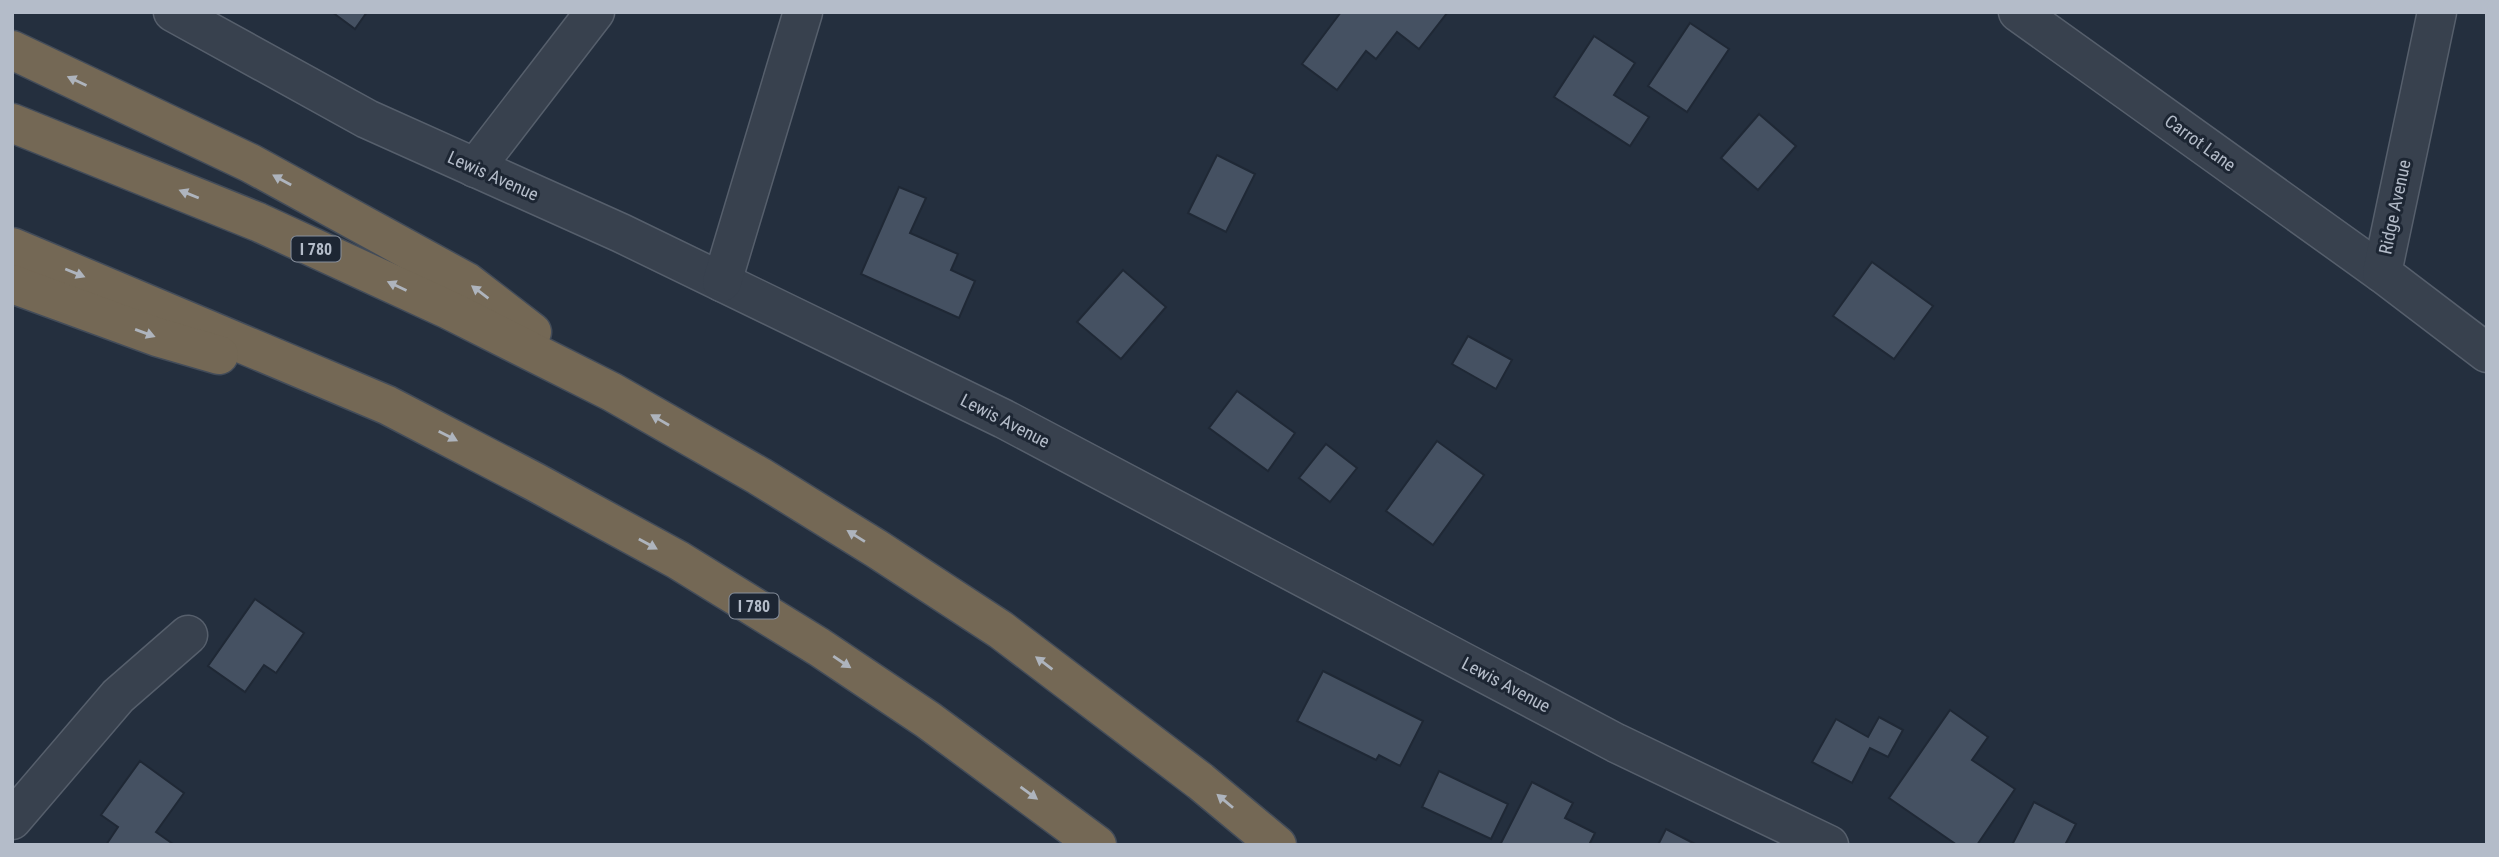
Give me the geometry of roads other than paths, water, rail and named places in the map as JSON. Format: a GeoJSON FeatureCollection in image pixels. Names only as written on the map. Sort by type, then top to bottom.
{"type":"FeatureCollection","features":[{"type":"Feature","properties":{"kind":"highway"},"geometry":{"type":"LineString","coordinates":[[12,50],[250,163],[467,282],[612,392]]}},
{"type":"Feature","properties":{"kind":"highway","name":"I 780"},"geometry":{"type":"LineString","coordinates":[[12,123],[258,222],[449,310],[612,392],[759,476],[1000,630],[1200,781],[1277,845]]}},
{"type":"Feature","properties":{"kind":"highway","name":"I 780"},"geometry":{"type":"LineString","coordinates":[[12,247],[387,405],[678,560],[796,632],[928,720],[1097,845]]}},
{"type":"Feature","properties":{"kind":"highway"},"geometry":{"type":"LineString","coordinates":[[12,284],[157,338],[387,405]]}},
{"type":"Feature","properties":{"kind":"street","name":"Lewis Avenue"},"geometry":{"type":"LineString","coordinates":[[173,12],[367,119],[621,233],[1004,419],[1616,743],[1829,845]]}},
{"type":"Feature","properties":{"kind":"street"},"geometry":{"type":"LineString","coordinates":[[475,167],[595,12]]}},
{"type":"Feature","properties":{"kind":"street"},"geometry":{"type":"LineString","coordinates":[[722,282],[803,12]]}},
{"type":"Feature","properties":{"kind":"street","name":"Carrot Lane"},"geometry":{"type":"LineString","coordinates":[[2018,12],[2382,273]]}},
{"type":"Feature","properties":{"kind":"street","name":"Ridge Avenue"},"geometry":{"type":"LineString","coordinates":[[2437,12],[2382,273],[2487,353]]}},
{"type":"Feature","properties":{"kind":"street"},"geometry":{"type":"LineString","coordinates":[[12,820],[118,696],[188,635]]}}]}
